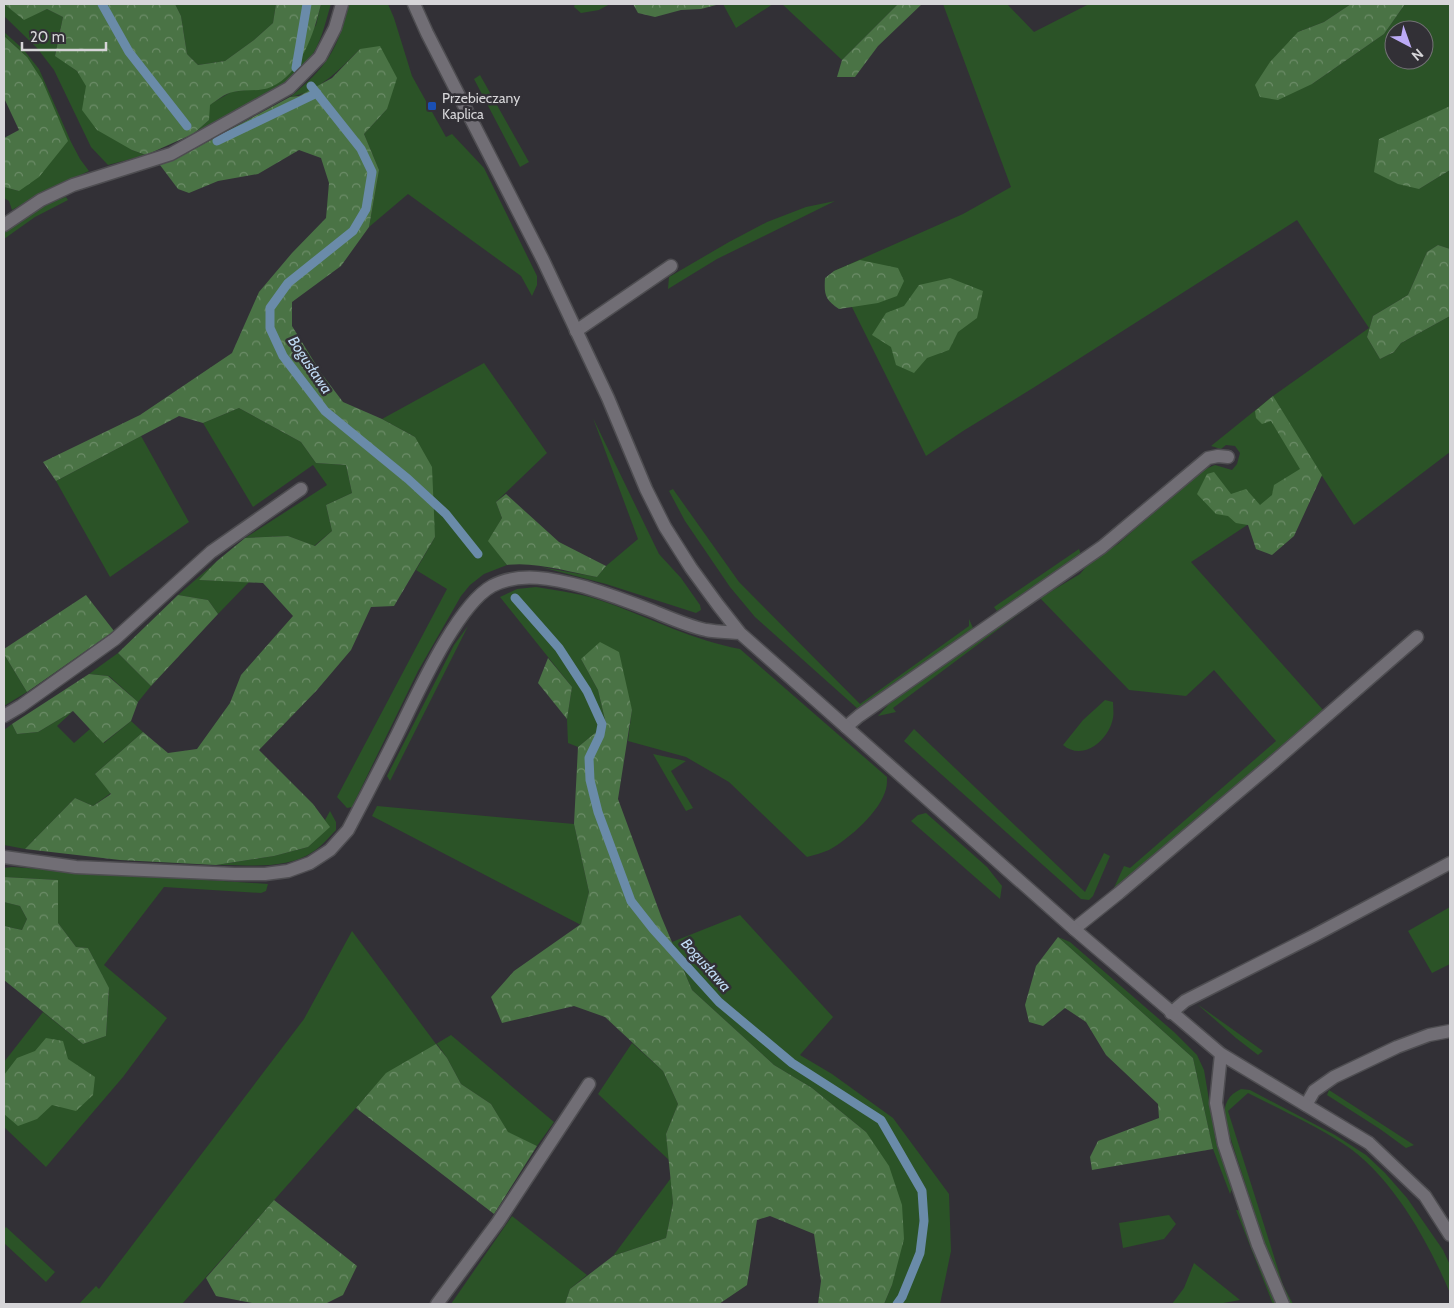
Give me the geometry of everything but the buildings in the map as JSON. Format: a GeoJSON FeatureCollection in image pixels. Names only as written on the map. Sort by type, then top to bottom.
{"type":"FeatureCollection","features":[{"type":"Feature","properties":{"kind":"street"},"geometry":{"type":"LineString","coordinates":[[4,225],[41,200],[73,185],[171,154],[289,88],[320,57],[335,28],[342,4]]}},
{"type":"Feature","properties":{"kind":"street"},"geometry":{"type":"LineString","coordinates":[[414,4],[543,260],[608,398],[646,489],[666,527],[696,575],[740,633],[1171,1014],[1221,1054],[1369,1143],[1425,1196],[1450,1235]]}},
{"type":"Feature","properties":{"kind":"street"},"geometry":{"type":"LineString","coordinates":[[576,331],[671,266]]}},
{"type":"Feature","properties":{"kind":"street"},"geometry":{"type":"LineString","coordinates":[[846,726],[1102,547],[1208,458],[1228,457]]}},
{"type":"Feature","properties":{"kind":"street"},"geometry":{"type":"LineString","coordinates":[[4,716],[115,639],[211,552],[301,489]]}},
{"type":"Feature","properties":{"kind":"street"},"geometry":{"type":"LineString","coordinates":[[4,857],[76,867],[236,874],[265,874],[288,871],[310,863],[330,850],[348,830],[448,637],[478,596],[492,586],[509,579],[556,580],[628,601],[706,630],[740,633]]}},
{"type":"Feature","properties":{"kind":"street"},"geometry":{"type":"LineString","coordinates":[[1074,929],[1269,766],[1417,637]]}},
{"type":"Feature","properties":{"kind":"street"},"geometry":{"type":"LineString","coordinates":[[1171,1014],[1185,1001],[1450,863]]}},
{"type":"Feature","properties":{"kind":"street"},"geometry":{"type":"LineString","coordinates":[[1306,1105],[1314,1091],[1334,1077],[1397,1047],[1429,1035],[1450,1031]]}},
{"type":"Feature","properties":{"kind":"street"},"geometry":{"type":"LineString","coordinates":[[1221,1054],[1216,1103],[1224,1144],[1258,1245],[1282,1304]]}},
{"type":"Feature","properties":{"kind":"street"},"geometry":{"type":"LineString","coordinates":[[437,1304],[498,1222],[589,1084]]}},
{"type":"Feature","properties":{"kind":"green space"},"geometry":{"type":"Polygon","coordinates":[[[4,4],[24,19],[47,9],[63,17],[55,55],[77,71],[132,150],[146,155],[108,165],[91,147],[54,70],[37,48],[4,16],[4,4]]]}},
{"type":"Feature","properties":{"kind":"green space"},"geometry":{"type":"Polygon","coordinates":[[[4,4],[175,4],[181,16],[187,54],[198,65],[225,61],[254,40],[273,23],[276,4],[321,4],[305,52],[290,73],[281,81],[267,89],[238,91],[224,95],[210,105],[209,120],[193,134],[146,155],[132,150],[97,130],[82,110],[86,86],[77,71],[55,56],[63,17],[47,9],[24,20],[4,4]]]}},
{"type":"Feature","properties":{"kind":"green space"},"geometry":{"type":"Polygon","coordinates":[[[175,4],[276,4],[273,23],[254,40],[225,61],[198,65],[187,54],[181,16],[175,4]]]}},
{"type":"Feature","properties":{"kind":"green space"},"geometry":{"type":"Polygon","coordinates":[[[321,4],[331,4],[322,34],[312,55],[298,72],[270,92],[193,134],[209,120],[209,105],[231,92],[270,87],[316,25],[321,4]]]}},
{"type":"Feature","properties":{"kind":"green space"},"geometry":{"type":"Polygon","coordinates":[[[349,4],[388,4],[412,76],[446,137],[452,134],[484,168],[537,276],[537,285],[532,296],[521,276],[408,194],[369,227],[379,170],[364,134],[387,109],[360,49],[337,72],[320,85],[290,97],[313,77],[329,57],[340,34],[349,4]]]}},
{"type":"Feature","properties":{"kind":"green space"},"geometry":{"type":"Polygon","coordinates":[[[575,4],[610,4],[599,10],[581,13],[574,7],[575,4]]]}},
{"type":"Feature","properties":{"kind":"green space"},"geometry":{"type":"Polygon","coordinates":[[[633,4],[720,4],[701,9],[681,10],[655,17],[638,13],[633,4]]]}},
{"type":"Feature","properties":{"kind":"green space"},"geometry":{"type":"Polygon","coordinates":[[[723,4],[773,4],[736,28],[723,4]]]}},
{"type":"Feature","properties":{"kind":"green space"},"geometry":{"type":"Polygon","coordinates":[[[782,4],[898,4],[842,60],[782,4]]]}},
{"type":"Feature","properties":{"kind":"green space"},"geometry":{"type":"Polygon","coordinates":[[[898,4],[922,4],[878,46],[855,77],[837,77],[842,60],[898,4]]]}},
{"type":"Feature","properties":{"kind":"green space"},"geometry":{"type":"Polygon","coordinates":[[[943,4],[1007,4],[1034,32],[1089,4],[1351,4],[1324,22],[1298,32],[1312,84],[1384,34],[1384,70],[1434,70],[1434,20],[1394,20],[1405,4],[1450,4],[1450,106],[1435,114],[1419,189],[1450,170],[1450,249],[1438,245],[1427,252],[1408,295],[1373,316],[1367,337],[1380,359],[1394,352],[1401,343],[1450,316],[1450,452],[1354,525],[1322,476],[1191,562],[1324,711],[1113,890],[1124,866],[1130,868],[1276,741],[1214,670],[1186,696],[1129,690],[1040,598],[1080,574],[1090,562],[1118,544],[1200,471],[1215,465],[1232,470],[1237,464],[1240,453],[1235,446],[1226,445],[1221,449],[1211,446],[1273,396],[1369,328],[1297,220],[926,456],[834,271],[963,214],[1011,187],[943,4]]]}},
{"type":"Feature","properties":{"kind":"green space"},"geometry":{"type":"Polygon","coordinates":[[[1351,4],[1405,4],[1394,20],[1384,20],[1384,34],[1312,84],[1278,100],[1260,97],[1255,85],[1270,62],[1298,32],[1324,22],[1351,4]]]}},
{"type":"Feature","properties":{"kind":"green space"},"geometry":{"type":"Polygon","coordinates":[[[4,32],[23,49],[39,69],[71,142],[89,171],[48,190],[12,210],[9,201],[4,198],[4,187],[19,191],[27,57],[4,36],[4,32]]]}},
{"type":"Feature","properties":{"kind":"green space"},"geometry":{"type":"Polygon","coordinates":[[[4,36],[27,57],[42,80],[68,141],[39,177],[19,191],[4,187],[4,138],[19,130],[4,98],[4,36]]]}},
{"type":"Feature","properties":{"kind":"green space"},"geometry":{"type":"Polygon","coordinates":[[[380,46],[397,78],[387,109],[364,134],[379,170],[369,227],[341,266],[292,302],[292,326],[321,373],[343,402],[382,419],[415,437],[432,467],[435,537],[394,606],[371,607],[351,650],[317,690],[259,750],[313,804],[330,827],[308,847],[274,856],[216,865],[120,860],[25,849],[75,798],[93,806],[111,794],[95,774],[143,732],[168,753],[197,749],[230,703],[241,675],[293,616],[263,583],[199,580],[217,561],[245,538],[288,536],[315,546],[332,531],[326,505],[352,493],[346,465],[316,463],[301,442],[239,408],[203,423],[179,416],[56,481],[43,462],[140,415],[232,353],[259,292],[292,253],[326,218],[329,183],[321,158],[299,150],[258,174],[218,181],[189,193],[178,189],[160,165],[174,160],[290,97],[299,96],[332,78],[360,49],[380,46]]]}},
{"type":"Feature","properties":{"kind":"green space"},"geometry":{"type":"Polygon","coordinates":[[[480,75],[529,162],[520,167],[474,79],[480,75]]]}},
{"type":"Feature","properties":{"kind":"green space"},"geometry":{"type":"Polygon","coordinates":[[[1450,106],[1450,170],[1419,189],[1398,184],[1374,172],[1379,139],[1450,106]]]}},
{"type":"Feature","properties":{"kind":"green space"},"geometry":{"type":"Polygon","coordinates":[[[66,197],[68,200],[35,217],[4,239],[4,232],[42,207],[66,197]]]}},
{"type":"Feature","properties":{"kind":"green space"},"geometry":{"type":"Polygon","coordinates":[[[835,201],[717,259],[668,289],[669,277],[729,242],[767,222],[806,207],[835,201]]]}},
{"type":"Feature","properties":{"kind":"green space"},"geometry":{"type":"Polygon","coordinates":[[[1438,245],[1450,249],[1450,316],[1401,343],[1394,352],[1380,359],[1367,337],[1373,316],[1408,295],[1427,252],[1438,245]]]}},
{"type":"Feature","properties":{"kind":"green space"},"geometry":{"type":"Polygon","coordinates":[[[860,260],[898,268],[904,281],[897,296],[878,303],[839,309],[826,296],[825,278],[834,271],[860,260]]]}},
{"type":"Feature","properties":{"kind":"green space"},"geometry":{"type":"Polygon","coordinates":[[[950,278],[983,291],[977,318],[958,332],[949,350],[927,358],[914,373],[896,365],[891,347],[872,335],[886,313],[904,306],[919,285],[950,278]]]}},
{"type":"Feature","properties":{"kind":"green space"},"geometry":{"type":"Polygon","coordinates":[[[484,363],[547,453],[496,502],[502,518],[489,541],[507,565],[484,574],[470,585],[461,596],[418,671],[352,807],[347,808],[337,797],[447,589],[416,570],[435,537],[415,437],[382,419],[484,363]]]}},
{"type":"Feature","properties":{"kind":"green space"},"geometry":{"type":"Polygon","coordinates":[[[1273,396],[1322,475],[1294,536],[1272,555],[1256,549],[1248,525],[1236,523],[1228,516],[1216,514],[1197,494],[1207,474],[1214,472],[1231,494],[1246,489],[1260,505],[1272,495],[1274,485],[1300,469],[1271,421],[1262,424],[1256,418],[1255,411],[1273,396]]]}},
{"type":"Feature","properties":{"kind":"green space"},"geometry":{"type":"Polygon","coordinates":[[[239,408],[301,442],[316,463],[346,465],[352,493],[326,505],[332,531],[314,546],[288,536],[245,538],[327,485],[313,465],[253,507],[203,423],[239,408]]]}},
{"type":"Feature","properties":{"kind":"green space"},"geometry":{"type":"Polygon","coordinates":[[[593,418],[659,554],[681,578],[700,605],[701,610],[696,613],[606,584],[541,567],[597,577],[606,566],[638,539],[593,418]]]}},
{"type":"Feature","properties":{"kind":"green space"},"geometry":{"type":"Polygon","coordinates":[[[141,436],[189,522],[110,577],[56,481],[141,436]]]}},
{"type":"Feature","properties":{"kind":"green space"},"geometry":{"type":"Polygon","coordinates":[[[673,489],[739,582],[860,704],[969,626],[969,619],[973,628],[863,709],[858,709],[755,617],[730,587],[685,521],[669,491],[673,489]]]}},
{"type":"Feature","properties":{"kind":"green space"},"geometry":{"type":"Polygon","coordinates":[[[506,494],[559,542],[606,566],[597,577],[529,564],[507,565],[488,541],[502,518],[496,502],[506,494]]]}},
{"type":"Feature","properties":{"kind":"green space"},"geometry":{"type":"Polygon","coordinates":[[[1079,549],[1081,555],[997,611],[994,607],[1079,549]]]}},
{"type":"Feature","properties":{"kind":"green space"},"geometry":{"type":"Polygon","coordinates":[[[217,561],[199,580],[249,582],[218,614],[208,600],[178,595],[217,561]]]}},
{"type":"Feature","properties":{"kind":"green space"},"geometry":{"type":"Polygon","coordinates":[[[536,587],[591,597],[689,635],[740,649],[887,777],[883,798],[871,816],[846,839],[829,850],[807,857],[729,782],[686,757],[628,741],[632,709],[581,659],[598,690],[606,724],[578,747],[568,743],[567,719],[572,687],[500,597],[517,589],[536,587]]]}},
{"type":"Feature","properties":{"kind":"green space"},"geometry":{"type":"Polygon","coordinates":[[[86,595],[114,631],[27,692],[4,654],[4,649],[86,595]]]}},
{"type":"Feature","properties":{"kind":"green space"},"geometry":{"type":"Polygon","coordinates":[[[178,595],[208,600],[218,614],[151,686],[118,653],[178,595]]]}},
{"type":"Feature","properties":{"kind":"green space"},"geometry":{"type":"Polygon","coordinates":[[[1040,598],[893,708],[896,712],[878,716],[889,704],[1040,598]]]}},
{"type":"Feature","properties":{"kind":"green space"},"geometry":{"type":"Polygon","coordinates":[[[468,626],[390,781],[387,776],[454,645],[468,626]]]}},
{"type":"Feature","properties":{"kind":"green space"},"geometry":{"type":"Polygon","coordinates":[[[600,642],[619,652],[632,710],[618,799],[661,916],[692,990],[774,1065],[812,1088],[866,1132],[889,1166],[902,1205],[904,1239],[892,1285],[884,1304],[818,1304],[821,1281],[814,1234],[770,1216],[757,1220],[747,1285],[719,1304],[565,1304],[570,1289],[613,1256],[666,1238],[673,1203],[666,1134],[678,1104],[663,1071],[605,1017],[574,1006],[502,1023],[491,997],[514,971],[581,924],[589,892],[574,824],[578,747],[606,724],[598,690],[581,659],[600,642]]]}},
{"type":"Feature","properties":{"kind":"green space"},"geometry":{"type":"Polygon","coordinates":[[[118,653],[151,686],[138,702],[109,676],[89,674],[118,653]]]}},
{"type":"Feature","properties":{"kind":"green space"},"geometry":{"type":"Polygon","coordinates":[[[4,654],[27,692],[4,706],[4,654]]]}},
{"type":"Feature","properties":{"kind":"green space"},"geometry":{"type":"Polygon","coordinates":[[[548,658],[572,687],[567,719],[538,683],[548,658]]]}},
{"type":"Feature","properties":{"kind":"green space"},"geometry":{"type":"Polygon","coordinates":[[[89,674],[108,676],[138,702],[131,721],[103,743],[73,711],[38,732],[17,734],[12,724],[89,674]]]}},
{"type":"Feature","properties":{"kind":"green space"},"geometry":{"type":"Polygon","coordinates":[[[1105,700],[1113,702],[1113,716],[1111,726],[1101,741],[1087,750],[1079,751],[1071,750],[1063,745],[1083,720],[1105,700]]]}},
{"type":"Feature","properties":{"kind":"green space"},"geometry":{"type":"Polygon","coordinates":[[[73,711],[57,726],[74,743],[90,729],[104,743],[131,721],[143,732],[95,774],[111,793],[93,806],[75,798],[25,849],[4,845],[4,730],[12,724],[17,734],[38,732],[73,711]]]}},
{"type":"Feature","properties":{"kind":"green space"},"geometry":{"type":"Polygon","coordinates":[[[914,729],[1085,892],[1104,853],[1110,856],[1093,896],[1089,900],[1081,899],[904,741],[914,729]]]}},
{"type":"Feature","properties":{"kind":"green space"},"geometry":{"type":"Polygon","coordinates":[[[653,754],[686,761],[671,771],[693,808],[686,811],[653,754]]]}},
{"type":"Feature","properties":{"kind":"green space"},"geometry":{"type":"Polygon","coordinates":[[[377,806],[574,824],[589,892],[581,925],[372,816],[377,806]]]}},
{"type":"Feature","properties":{"kind":"green space"},"geometry":{"type":"Polygon","coordinates":[[[330,811],[336,822],[336,830],[320,847],[303,857],[279,864],[216,865],[274,856],[308,847],[329,827],[325,820],[330,811]]]}},
{"type":"Feature","properties":{"kind":"green space"},"geometry":{"type":"Polygon","coordinates":[[[926,813],[987,867],[1002,886],[1000,899],[911,821],[918,815],[926,813]]]}},
{"type":"Feature","properties":{"kind":"green space"},"geometry":{"type":"Polygon","coordinates":[[[4,868],[268,884],[266,891],[261,893],[164,887],[104,965],[167,1018],[123,1077],[46,1167],[4,1127],[4,1062],[43,1012],[83,1044],[106,1036],[109,989],[88,948],[76,947],[58,923],[58,880],[4,877],[4,868]]]}},
{"type":"Feature","properties":{"kind":"green space"},"geometry":{"type":"Polygon","coordinates":[[[4,877],[58,880],[58,923],[76,947],[88,948],[109,988],[106,1036],[83,1044],[4,980],[4,926],[22,930],[27,919],[20,906],[4,902],[4,877]]]}},
{"type":"Feature","properties":{"kind":"green space"},"geometry":{"type":"Polygon","coordinates":[[[4,902],[20,906],[27,919],[22,930],[4,926],[4,902]]]}},
{"type":"Feature","properties":{"kind":"green space"},"geometry":{"type":"Polygon","coordinates":[[[1450,907],[1450,964],[1432,973],[1408,931],[1450,907]]]}},
{"type":"Feature","properties":{"kind":"green space"},"geometry":{"type":"Polygon","coordinates":[[[740,915],[833,1017],[800,1055],[832,1074],[893,1118],[949,1194],[951,1251],[940,1304],[884,1304],[892,1285],[866,1132],[812,1088],[774,1065],[692,990],[672,942],[740,915]]]}},
{"type":"Feature","properties":{"kind":"green space"},"geometry":{"type":"Polygon","coordinates":[[[352,931],[436,1044],[451,1035],[554,1122],[537,1146],[508,1133],[491,1104],[461,1084],[437,1044],[386,1074],[182,1304],[79,1304],[96,1286],[99,1289],[304,1019],[352,931]]]}},
{"type":"Feature","properties":{"kind":"green space"},"geometry":{"type":"Polygon","coordinates":[[[1058,937],[1070,942],[1174,1032],[1197,1055],[1204,1070],[1216,1142],[1232,1189],[1230,1194],[1213,1149],[1193,1058],[1058,937]]]}},
{"type":"Feature","properties":{"kind":"green space"},"geometry":{"type":"Polygon","coordinates":[[[1058,937],[1193,1058],[1213,1149],[1092,1170],[1090,1157],[1098,1141],[1159,1118],[1158,1104],[1106,1055],[1086,1022],[1065,1008],[1043,1026],[1029,1022],[1025,1005],[1036,966],[1058,937]]]}},
{"type":"Feature","properties":{"kind":"green space"},"geometry":{"type":"Polygon","coordinates":[[[1197,1004],[1263,1051],[1258,1055],[1197,1004]]]}},
{"type":"Feature","properties":{"kind":"green space"},"geometry":{"type":"Polygon","coordinates":[[[46,1038],[63,1041],[68,1059],[95,1077],[93,1095],[76,1111],[52,1105],[37,1119],[18,1126],[4,1114],[4,1075],[17,1058],[35,1051],[46,1038]]]}},
{"type":"Feature","properties":{"kind":"green space"},"geometry":{"type":"Polygon","coordinates":[[[632,1043],[663,1071],[678,1104],[666,1134],[669,1160],[598,1094],[632,1043]]]}},
{"type":"Feature","properties":{"kind":"green space"},"geometry":{"type":"Polygon","coordinates":[[[436,1044],[447,1058],[461,1084],[491,1104],[508,1132],[537,1146],[494,1214],[356,1108],[386,1073],[436,1044]]]}},
{"type":"Feature","properties":{"kind":"green space"},"geometry":{"type":"Polygon","coordinates":[[[1241,1089],[1250,1090],[1335,1135],[1366,1155],[1385,1173],[1407,1198],[1443,1250],[1450,1265],[1450,1293],[1431,1252],[1406,1210],[1392,1190],[1360,1156],[1342,1143],[1307,1123],[1248,1093],[1228,1111],[1283,1285],[1293,1304],[1289,1304],[1269,1257],[1224,1118],[1228,1100],[1241,1089]]]}},
{"type":"Feature","properties":{"kind":"green space"},"geometry":{"type":"Polygon","coordinates":[[[1329,1090],[1414,1145],[1406,1148],[1327,1095],[1329,1090]]]}},
{"type":"Feature","properties":{"kind":"green space"},"geometry":{"type":"Polygon","coordinates":[[[671,1178],[673,1203],[666,1238],[613,1256],[671,1178]]]}},
{"type":"Feature","properties":{"kind":"green space"},"geometry":{"type":"Polygon","coordinates":[[[274,1200],[357,1266],[343,1295],[325,1304],[257,1304],[216,1296],[206,1278],[274,1200]]]}},
{"type":"Feature","properties":{"kind":"green space"},"geometry":{"type":"Polygon","coordinates":[[[1236,1210],[1243,1211],[1276,1304],[1272,1302],[1236,1210]]]}},
{"type":"Feature","properties":{"kind":"green space"},"geometry":{"type":"Polygon","coordinates":[[[1169,1215],[1176,1224],[1164,1239],[1123,1248],[1119,1223],[1169,1215]]]}},
{"type":"Feature","properties":{"kind":"green space"},"geometry":{"type":"Polygon","coordinates":[[[512,1216],[587,1275],[570,1289],[565,1304],[451,1304],[512,1216]]]}},
{"type":"Feature","properties":{"kind":"green space"},"geometry":{"type":"Polygon","coordinates":[[[6,1227],[55,1272],[46,1282],[4,1243],[4,1229],[6,1227]]]}},
{"type":"Feature","properties":{"kind":"green space"},"geometry":{"type":"Polygon","coordinates":[[[1194,1263],[1240,1300],[1218,1304],[1172,1304],[1184,1288],[1194,1263]]]}},
{"type":"Feature","properties":{"kind":"waterway","name":"Bogusława"},"geometry":{"type":"LineString","coordinates":[[102,4],[129,52],[187,126]]}},
{"type":"Feature","properties":{"kind":"waterway"},"geometry":{"type":"LineString","coordinates":[[296,68],[307,4]]}},
{"type":"Feature","properties":{"kind":"waterway","name":"Bogusława"},"geometry":{"type":"LineString","coordinates":[[311,86],[361,149],[372,172],[366,209],[353,231],[288,283],[270,308],[270,328],[283,356],[325,411],[408,479],[446,514],[478,554]]}},
{"type":"Feature","properties":{"kind":"waterway","name":"Bogusława"},"geometry":{"type":"LineString","coordinates":[[217,141],[317,93]]}},
{"type":"Feature","properties":{"kind":"waterway","name":"Bogusława"},"geometry":{"type":"LineString","coordinates":[[515,598],[559,648],[587,691],[602,724],[600,735],[589,758],[590,780],[598,812],[631,901],[653,929],[719,1002],[792,1063],[881,1120],[922,1191],[924,1221],[920,1253],[902,1297],[897,1304]]}},
{"type":"Feature","properties":{"kind":"place","name":"Przebieczany Kaplica"},"geometry":{"type":"Point","coordinates":[432,106]}}]}
